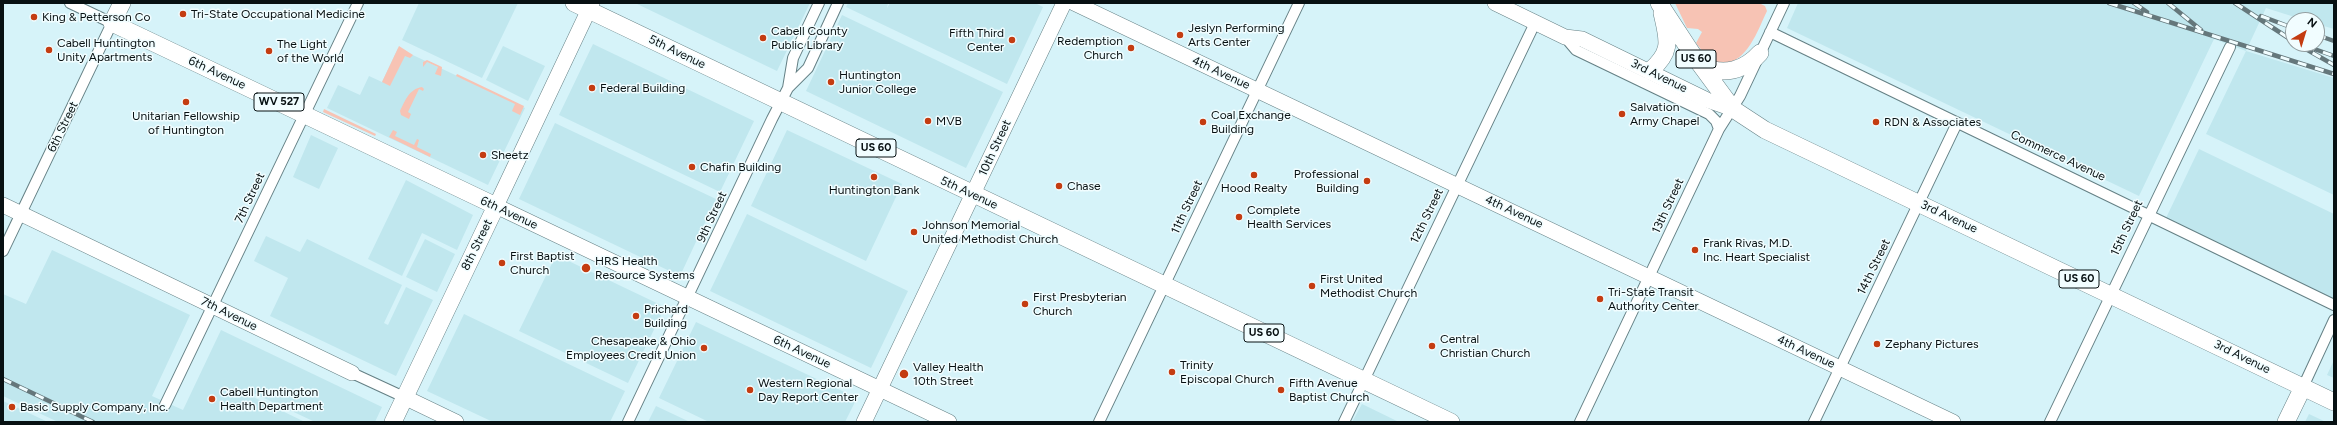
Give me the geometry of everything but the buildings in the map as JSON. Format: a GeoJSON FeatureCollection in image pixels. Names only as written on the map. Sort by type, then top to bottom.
{"type":"FeatureCollection","features":[{"type":"Feature","properties":{"kind":"main road","name":"6th Street"},"geometry":{"type":"LineString","coordinates":[[112,23],[122,3]]}},
{"type":"Feature","properties":{"kind":"main road","name":"5th Avenue"},"geometry":{"type":"LineString","coordinates":[[585,5],[785,95],[973,195],[1451,422]]}},
{"type":"Feature","properties":{"kind":"main road","name":"US 60"},"geometry":{"type":"LineString","coordinates":[[1660,5],[1702,67],[1733,109]]}},
{"type":"Feature","properties":{"kind":"main road"},"geometry":{"type":"LineString","coordinates":[[1650,71],[1661,60],[1667,49],[1668,39],[1660,5]]}},
{"type":"Feature","properties":{"kind":"main road","name":"6th Avenue"},"geometry":{"type":"LineString","coordinates":[[112,23],[496,206]]}},
{"type":"Feature","properties":{"kind":"main road"},"geometry":{"type":"LineString","coordinates":[[1702,67],[1718,71],[1732,70],[1748,64],[1760,53]]}},
{"type":"Feature","properties":{"kind":"main road","name":"3rd Avenue"},"geometry":{"type":"LineString","coordinates":[[1733,109],[1784,140],[2111,294],[2334,402]]}},
{"type":"Feature","properties":{"kind":"main road","name":"8th Street"},"geometry":{"type":"LineString","coordinates":[[393,422],[496,206]]}},
{"type":"Feature","properties":{"kind":"main road"},"geometry":{"type":"LineString","coordinates":[[2286,422],[2303,387]]}},
{"type":"Feature","properties":{"kind":"street","name":"6th Avenue"},"geometry":{"type":"LineString","coordinates":[[70,3],[112,23]]}},
{"type":"Feature","properties":{"kind":"street","name":"7th Street"},"geometry":{"type":"LineString","coordinates":[[165,405],[358,3]]}},
{"type":"Feature","properties":{"kind":"street","name":"9th Street"},"geometry":{"type":"LineString","coordinates":[[628,422],[785,95],[793,58],[819,3]]}},
{"type":"Feature","properties":{"kind":"street","name":"9th Street"},"geometry":{"type":"LineString","coordinates":[[785,95],[808,68],[838,3]]}},
{"type":"Feature","properties":{"kind":"street","name":"10th Street"},"geometry":{"type":"LineString","coordinates":[[864,422],[1064,3]]}},
{"type":"Feature","properties":{"kind":"street","name":"4th Avenue"},"geometry":{"type":"LineString","coordinates":[[1074,3],[1954,422]]}},
{"type":"Feature","properties":{"kind":"street","name":"11th Street"},"geometry":{"type":"LineString","coordinates":[[1099,422],[1299,3]]}},
{"type":"Feature","properties":{"kind":"street","name":"3rd Avenue"},"geometry":{"type":"LineString","coordinates":[[1495,3],[1565,37],[1576,50],[1709,114],[1716,121],[1719,129]]}},
{"type":"Feature","properties":{"kind":"street","name":"13th Street"},"geometry":{"type":"LineString","coordinates":[[1580,422],[1719,129],[1733,109],[1784,3]]}},
{"type":"Feature","properties":{"kind":"street","name":"8th Street"},"geometry":{"type":"LineString","coordinates":[[496,206],[585,5]]}},
{"type":"Feature","properties":{"kind":"street","name":"12th Street"},"geometry":{"type":"LineString","coordinates":[[1344,422],[1535,22]]}},
{"type":"Feature","properties":{"kind":"street","name":"6th Street"},"geometry":{"type":"LineString","coordinates":[[3,250],[112,23]]}},
{"type":"Feature","properties":{"kind":"street","name":"Commerce Avenue"},"geometry":{"type":"LineString","coordinates":[[1770,32],[2334,305]]}},
{"type":"Feature","properties":{"kind":"street","name":"3rd Avenue"},"geometry":{"type":"LineString","coordinates":[[1565,37],[1582,38],[1707,100],[1733,109]]}},
{"type":"Feature","properties":{"kind":"street","name":"15th Street"},"geometry":{"type":"LineString","coordinates":[[2050,422],[2148,215],[2230,47]]}},
{"type":"Feature","properties":{"kind":"street","name":"14th Street"},"geometry":{"type":"LineString","coordinates":[[1814,422],[1957,123]]}},
{"type":"Feature","properties":{"kind":"street","name":"7th Avenue"},"geometry":{"type":"LineString","coordinates":[[3,205],[456,422]]}},
{"type":"Feature","properties":{"kind":"street","name":"6th Avenue"},"geometry":{"type":"LineString","coordinates":[[496,206],[949,422]]}},
{"type":"Feature","properties":{"kind":"street"},"geometry":{"type":"LineString","coordinates":[[2303,387],[2334,320]]}},
{"type":"Feature","properties":{"kind":"shaded area"},"geometry":{"type":"Polygon","coordinates":[[[419,3],[518,3],[482,78],[402,40],[419,3]]]}},
{"type":"Feature","properties":{"kind":"shaded area"},"geometry":{"type":"Polygon","coordinates":[[[635,3],[810,3],[777,71],[635,3]]]}},
{"type":"Feature","properties":{"kind":"shaded area"},"geometry":{"type":"Polygon","coordinates":[[[848,3],[888,3],[887,8],[890,3],[1035,3],[1043,7],[1007,84],[846,7],[848,3]]]}},
{"type":"Feature","properties":{"kind":"shaded area"},"geometry":{"type":"Polygon","coordinates":[[[1675,3],[1759,3],[1765,6],[1767,11],[1753,41],[1747,50],[1731,62],[1721,63],[1709,60],[1696,43],[1702,32],[1698,29],[1687,28],[1675,3]]]}},
{"type":"Feature","properties":{"kind":"shaded area"},"geometry":{"type":"Polygon","coordinates":[[[1798,3],[2334,3],[2334,29],[2325,26],[2325,12],[2285,12],[2285,14],[2266,8],[2246,51],[2214,39],[2139,196],[1787,28],[1798,3]]]}},
{"type":"Feature","properties":{"kind":"shaded area"},"geometry":{"type":"Polygon","coordinates":[[[842,15],[1003,92],[966,168],[806,91],[842,15]]]}},
{"type":"Feature","properties":{"kind":"shaded area"},"geometry":{"type":"Polygon","coordinates":[[[593,44],[754,121],[720,192],[559,115],[593,44]]]}},
{"type":"Feature","properties":{"kind":"shaded area"},"geometry":{"type":"Polygon","coordinates":[[[399,46],[413,55],[410,58],[405,56],[390,86],[382,82],[399,46]]]}},
{"type":"Feature","properties":{"kind":"shaded area"},"geometry":{"type":"Polygon","coordinates":[[[503,46],[545,66],[528,101],[486,80],[503,46]]]}},
{"type":"Feature","properties":{"kind":"shaded area"},"geometry":{"type":"Polygon","coordinates":[[[398,48],[525,108],[488,185],[327,108],[338,85],[360,95],[369,76],[382,82],[398,48]]]}},
{"type":"Feature","properties":{"kind":"shaded area"},"geometry":{"type":"Polygon","coordinates":[[[2246,51],[2334,78],[2334,195],[2206,134],[2246,51]]]}},
{"type":"Feature","properties":{"kind":"shaded area"},"geometry":{"type":"Polygon","coordinates":[[[427,60],[442,67],[441,76],[435,74],[438,67],[427,62],[423,67],[423,62],[427,60]]]}},
{"type":"Feature","properties":{"kind":"shaded area"},"geometry":{"type":"Polygon","coordinates":[[[457,74],[524,106],[520,115],[512,111],[515,104],[456,76],[457,74]]]}},
{"type":"Feature","properties":{"kind":"shaded area"},"geometry":{"type":"Polygon","coordinates":[[[422,87],[424,89],[423,91],[419,89],[408,112],[411,114],[409,119],[401,115],[400,111],[408,96],[414,90],[422,87]]]}},
{"type":"Feature","properties":{"kind":"shaded area"},"geometry":{"type":"Polygon","coordinates":[[[324,109],[376,134],[375,136],[323,112],[324,109]]]}},
{"type":"Feature","properties":{"kind":"shaded area"},"geometry":{"type":"Polygon","coordinates":[[[555,123],[716,199],[680,276],[519,199],[555,123]]]}},
{"type":"Feature","properties":{"kind":"shaded area"},"geometry":{"type":"Polygon","coordinates":[[[393,130],[397,132],[395,136],[414,145],[417,139],[419,140],[417,147],[431,154],[430,157],[389,137],[393,130]]]}},
{"type":"Feature","properties":{"kind":"shaded area"},"geometry":{"type":"Polygon","coordinates":[[[787,130],[902,184],[866,261],[751,206],[787,130]]]}},
{"type":"Feature","properties":{"kind":"shaded area"},"geometry":{"type":"Polygon","coordinates":[[[311,135],[338,148],[319,189],[293,177],[311,135]]]}},
{"type":"Feature","properties":{"kind":"shaded area"},"geometry":{"type":"Polygon","coordinates":[[[2199,149],[2334,214],[2334,299],[2166,218],[2199,149]]]}},
{"type":"Feature","properties":{"kind":"shaded area"},"geometry":{"type":"Polygon","coordinates":[[[406,180],[473,215],[457,250],[422,233],[402,276],[368,259],[406,180]]]}},
{"type":"Feature","properties":{"kind":"shaded area"},"geometry":{"type":"Polygon","coordinates":[[[747,214],[908,291],[871,368],[710,291],[747,214]]]}},
{"type":"Feature","properties":{"kind":"shaded area"},"geometry":{"type":"Polygon","coordinates":[[[266,236],[300,252],[307,239],[402,285],[384,323],[388,325],[406,287],[433,300],[396,376],[270,316],[288,278],[254,261],[266,236]]]}},
{"type":"Feature","properties":{"kind":"shaded area"},"geometry":{"type":"Polygon","coordinates":[[[425,239],[455,254],[437,292],[406,277],[425,239]]]}},
{"type":"Feature","properties":{"kind":"shaded area"},"geometry":{"type":"Polygon","coordinates":[[[52,250],[190,315],[152,396],[183,410],[221,330],[382,407],[375,422],[315,422],[249,391],[247,394],[305,422],[58,422],[3,396],[3,294],[26,304],[52,250]]]}},
{"type":"Feature","properties":{"kind":"shaded area"},"geometry":{"type":"Polygon","coordinates":[[[556,255],[665,307],[628,383],[519,331],[556,255]]]}},
{"type":"Feature","properties":{"kind":"shaded area"},"geometry":{"type":"Polygon","coordinates":[[[464,314],[625,391],[610,422],[493,422],[427,391],[464,314]]]}},
{"type":"Feature","properties":{"kind":"shaded area"},"geometry":{"type":"Polygon","coordinates":[[[696,322],[857,398],[845,422],[709,422],[659,398],[696,322]]]}},
{"type":"Feature","properties":{"kind":"shaded area"},"geometry":{"type":"Polygon","coordinates":[[[2334,360],[2334,378],[2327,375],[2334,360]]]}},
{"type":"Feature","properties":{"kind":"shaded area","name":"Basic Supply Company, Inc."},"geometry":{"type":"Polygon","coordinates":[[[3,401],[48,422],[3,422],[3,401]]]}},
{"type":"Feature","properties":{"kind":"shaded area"},"geometry":{"type":"Polygon","coordinates":[[[1362,404],[1399,422],[1352,422],[1362,404]]]}},
{"type":"Feature","properties":{"kind":"shaded area"},"geometry":{"type":"Polygon","coordinates":[[[656,406],[690,422],[648,422],[656,406]]]}},
{"type":"Feature","properties":{"kind":"shaded area"},"geometry":{"type":"Polygon","coordinates":[[[2309,414],[2326,422],[2305,422],[2309,414]]]}},
{"type":"Feature","properties":{"kind":"railway"},"geometry":{"type":"LineString","coordinates":[[2109,3],[2334,74]]}},
{"type":"Feature","properties":{"kind":"railway"},"geometry":{"type":"LineString","coordinates":[[2134,3],[2147,12]]}},
{"type":"Feature","properties":{"kind":"railway"},"geometry":{"type":"LineString","coordinates":[[2168,3],[2201,30]]}},
{"type":"Feature","properties":{"kind":"railway"},"geometry":{"type":"LineString","coordinates":[[2235,3],[2285,36]]}},
{"type":"Feature","properties":{"kind":"railway"},"geometry":{"type":"LineString","coordinates":[[2261,16],[2285,25]]}},
{"type":"Feature","properties":{"kind":"railway"},"geometry":{"type":"LineString","coordinates":[[2325,38],[2334,41]]}},
{"type":"Feature","properties":{"kind":"railway"},"geometry":{"type":"LineString","coordinates":[[2311,52],[2334,65]]}},
{"type":"Feature","properties":{"kind":"railway"},"geometry":{"type":"LineString","coordinates":[[2323,52],[2334,56]]}},
{"type":"Feature","properties":{"kind":"railway"},"geometry":{"type":"LineString","coordinates":[[3,379],[93,422]]}},
{"type":"Feature","properties":{"kind":"place","name":"Tri-State Occupational Medicine"},"geometry":{"type":"Point","coordinates":[183,14]}},
{"type":"Feature","properties":{"kind":"place","name":"King & Petterson Co"},"geometry":{"type":"Point","coordinates":[34,17]}},
{"type":"Feature","properties":{"kind":"place","name":"Jeslyn Performing Arts Center"},"geometry":{"type":"Point","coordinates":[1180,35]}},
{"type":"Feature","properties":{"kind":"place","name":"Cabell County Public Library"},"geometry":{"type":"Point","coordinates":[763,38]}},
{"type":"Feature","properties":{"kind":"place","name":"Fifth Third Center"},"geometry":{"type":"Point","coordinates":[1012,40]}},
{"type":"Feature","properties":{"kind":"place","name":"Redemption Church"},"geometry":{"type":"Point","coordinates":[1131,48]}},
{"type":"Feature","properties":{"kind":"place","name":"Cabell Huntington Unity Apartments"},"geometry":{"type":"Point","coordinates":[49,50]}},
{"type":"Feature","properties":{"kind":"place","name":"The Light of the World"},"geometry":{"type":"Point","coordinates":[269,51]}},
{"type":"Feature","properties":{"kind":"place","name":"Huntington Junior College"},"geometry":{"type":"Point","coordinates":[831,82]}},
{"type":"Feature","properties":{"kind":"place","name":"Federal Building"},"geometry":{"type":"Point","coordinates":[592,88]}},
{"type":"Feature","properties":{"kind":"place","name":"Unitarian Fellowship of Huntington"},"geometry":{"type":"Point","coordinates":[186,102]}},
{"type":"Feature","properties":{"kind":"place","name":"Salvation Army Chapel"},"geometry":{"type":"Point","coordinates":[1622,114]}},
{"type":"Feature","properties":{"kind":"place","name":"MVB"},"geometry":{"type":"Point","coordinates":[928,121]}},
{"type":"Feature","properties":{"kind":"place","name":"Coal Exchange Building"},"geometry":{"type":"Point","coordinates":[1203,122]}},
{"type":"Feature","properties":{"kind":"place","name":"RDN & Associates"},"geometry":{"type":"Point","coordinates":[1876,122]}},
{"type":"Feature","properties":{"kind":"place","name":"Sheetz"},"geometry":{"type":"Point","coordinates":[483,155]}},
{"type":"Feature","properties":{"kind":"place","name":"Chafin Building"},"geometry":{"type":"Point","coordinates":[692,167]}},
{"type":"Feature","properties":{"kind":"place","name":"Hood Realty"},"geometry":{"type":"Point","coordinates":[1254,175]}},
{"type":"Feature","properties":{"kind":"place","name":"Huntington Bank"},"geometry":{"type":"Point","coordinates":[874,177]}},
{"type":"Feature","properties":{"kind":"place","name":"Professional Building"},"geometry":{"type":"Point","coordinates":[1367,181]}},
{"type":"Feature","properties":{"kind":"place","name":"Chase"},"geometry":{"type":"Point","coordinates":[1059,186]}},
{"type":"Feature","properties":{"kind":"place","name":"Complete Health Services"},"geometry":{"type":"Point","coordinates":[1239,217]}},
{"type":"Feature","properties":{"kind":"place","name":"Johnson Memorial United Methodist Church"},"geometry":{"type":"Point","coordinates":[914,232]}},
{"type":"Feature","properties":{"kind":"place","name":"Frank Rivas, M.D. Inc. Heart Specialist"},"geometry":{"type":"Point","coordinates":[1695,250]}},
{"type":"Feature","properties":{"kind":"place","name":"First Baptist Church"},"geometry":{"type":"Point","coordinates":[502,263]}},
{"type":"Feature","properties":{"kind":"place","name":"HRS Health Resource Systems"},"geometry":{"type":"Point","coordinates":[586,268]}},
{"type":"Feature","properties":{"kind":"place","name":"First United Methodist Church"},"geometry":{"type":"Point","coordinates":[1312,286]}},
{"type":"Feature","properties":{"kind":"place","name":"Tri-State Transit Authority Center"},"geometry":{"type":"Point","coordinates":[1600,299]}},
{"type":"Feature","properties":{"kind":"place","name":"First Presbyterian Church"},"geometry":{"type":"Point","coordinates":[1025,304]}},
{"type":"Feature","properties":{"kind":"place","name":"Prichard Building"},"geometry":{"type":"Point","coordinates":[636,316]}},
{"type":"Feature","properties":{"kind":"place","name":"Zephany Pictures"},"geometry":{"type":"Point","coordinates":[1877,344]}},
{"type":"Feature","properties":{"kind":"place","name":"Central Christian Church"},"geometry":{"type":"Point","coordinates":[1432,346]}},
{"type":"Feature","properties":{"kind":"place","name":"Chesapeake & Ohio Employees Credit Union"},"geometry":{"type":"Point","coordinates":[704,348]}},
{"type":"Feature","properties":{"kind":"place","name":"Trinity Episcopal Church"},"geometry":{"type":"Point","coordinates":[1172,372]}},
{"type":"Feature","properties":{"kind":"place","name":"Valley Health 10th Street"},"geometry":{"type":"Point","coordinates":[904,374]}},
{"type":"Feature","properties":{"kind":"place","name":"Western Regional Day Report Center"},"geometry":{"type":"Point","coordinates":[750,390]}},
{"type":"Feature","properties":{"kind":"place","name":"Fifth Avenue Baptist Church"},"geometry":{"type":"Point","coordinates":[1281,390]}},
{"type":"Feature","properties":{"kind":"place","name":"Cabell Huntington Health Department"},"geometry":{"type":"Point","coordinates":[212,399]}},
{"type":"Feature","properties":{"kind":"place","name":"Basic Supply Company, Inc."},"geometry":{"type":"Point","coordinates":[12,407]}}]}
